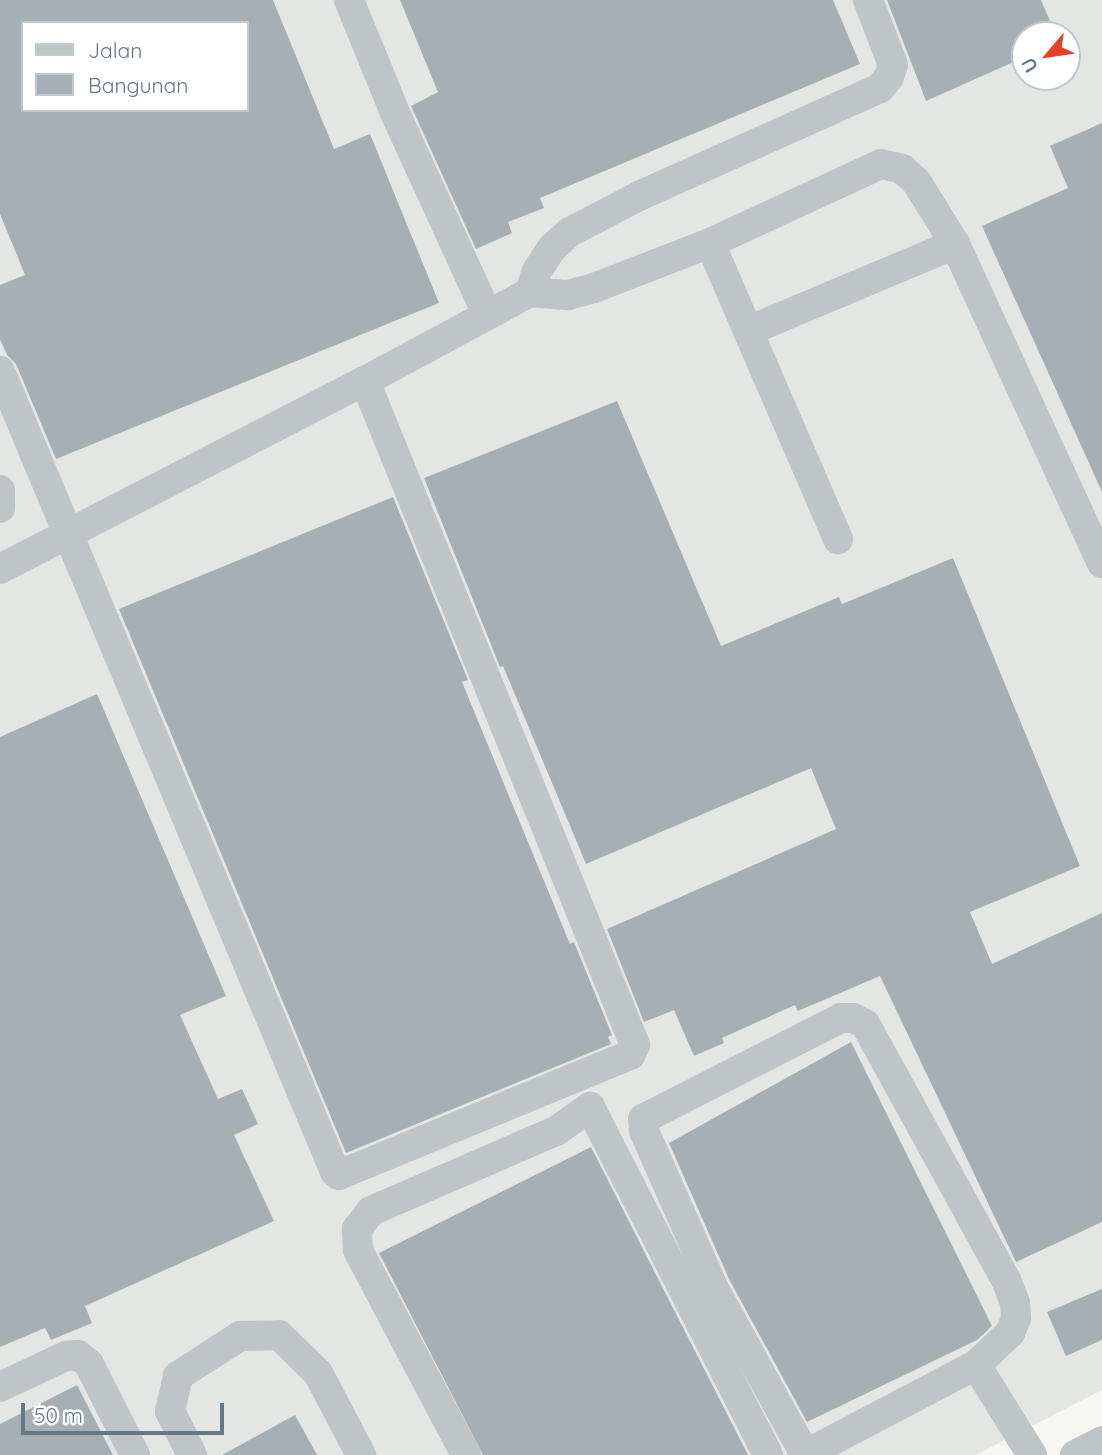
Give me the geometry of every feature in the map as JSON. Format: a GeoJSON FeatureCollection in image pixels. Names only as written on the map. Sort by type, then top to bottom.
{"type":"FeatureCollection","features":[{"type":"Feature","properties":{"kind":"lane"},"geometry":{"type":"LineString","coordinates":[[349,0],[394,113],[487,314]]}},
{"type":"Feature","properties":{"kind":"lane"},"geometry":{"type":"LineString","coordinates":[[530,292],[537,271],[552,248],[570,232],[641,195],[880,88],[889,77],[893,65],[868,0]]}},
{"type":"Feature","properties":{"kind":"lane"},"geometry":{"type":"LineString","coordinates":[[0,569],[365,381],[530,292],[568,295],[710,243],[881,164],[902,169],[916,181],[955,244],[1102,563]]}},
{"type":"Feature","properties":{"kind":"lane"},"geometry":{"type":"LineString","coordinates":[[710,243],[838,540]]}},
{"type":"Feature","properties":{"kind":"lane"},"geometry":{"type":"LineString","coordinates":[[748,331],[955,244]]}},
{"type":"Feature","properties":{"kind":"lane"},"geometry":{"type":"LineString","coordinates":[[0,371],[335,1172],[342,1175],[630,1055],[635,1045],[365,381]]}},
{"type":"Feature","properties":{"kind":"lane"},"geometry":{"type":"LineString","coordinates":[[0,489],[0,508]]}},
{"type":"Feature","properties":{"kind":"lane"},"geometry":{"type":"LineString","coordinates":[[841,1018],[853,1018],[865,1024],[1006,1280],[1015,1303],[1016,1318],[1010,1333],[976,1365],[810,1452],[802,1449],[713,1287],[644,1131],[643,1119],[841,1018]]}},
{"type":"Feature","properties":{"kind":"lane"},"geometry":{"type":"LineString","coordinates":[[466,1455],[358,1250],[357,1229],[372,1211],[556,1131],[590,1107],[768,1455]]}},
{"type":"Feature","properties":{"kind":"lane"},"geometry":{"type":"LineString","coordinates":[[192,1455],[170,1411],[178,1377],[240,1336],[279,1335],[318,1373],[360,1455]]}},
{"type":"Feature","properties":{"kind":"lane"},"geometry":{"type":"LineString","coordinates":[[0,1387],[66,1356],[78,1355],[89,1364],[135,1455]]}},
{"type":"Feature","properties":{"kind":"lane"},"geometry":{"type":"LineString","coordinates":[[976,1365],[1032,1455]]}},
{"type":"Feature","properties":{"kind":"lane"},"geometry":{"type":"LineString","coordinates":[[1074,1455],[1102,1441]]}},
{"type":"Feature","properties":{"kind":"shaded area"},"geometry":{"type":"Polygon","coordinates":[[[0,0],[1102,0],[1102,1390],[976,1455],[0,1455],[0,0]]]}},
{"type":"Feature","properties":{"kind":"building"},"geometry":{"type":"Polygon","coordinates":[[[0,0],[273,0],[334,149],[370,134],[439,303],[56,459],[16,364],[7,355],[0,339],[0,285],[25,275],[0,214],[0,0]]]}},
{"type":"Feature","properties":{"kind":"building"},"geometry":{"type":"Polygon","coordinates":[[[400,0],[833,0],[860,64],[540,198],[544,208],[508,222],[512,233],[476,249],[411,106],[438,92],[400,0]]]}},
{"type":"Feature","properties":{"kind":"building"},"geometry":{"type":"Polygon","coordinates":[[[887,0],[1041,0],[1050,21],[1011,21],[1011,63],[926,101],[887,0]]]}},
{"type":"Feature","properties":{"kind":"building"},"geometry":{"type":"Polygon","coordinates":[[[1102,123],[1102,492],[982,226],[1068,188],[1050,146],[1102,123]]]}},
{"type":"Feature","properties":{"kind":"building"},"geometry":{"type":"Polygon","coordinates":[[[617,401],[721,646],[839,597],[842,604],[953,558],[1080,866],[970,912],[992,964],[1102,913],[1102,1222],[1016,1262],[880,976],[798,1011],[795,1005],[722,1038],[724,1043],[694,1056],[674,1010],[644,1022],[607,929],[836,829],[811,768],[586,864],[503,666],[500,667],[424,478],[617,401]]]}},
{"type":"Feature","properties":{"kind":"building"},"geometry":{"type":"Polygon","coordinates":[[[393,497],[468,680],[462,682],[570,944],[574,942],[612,1035],[608,1037],[611,1044],[346,1153],[119,609],[393,497]]]}},
{"type":"Feature","properties":{"kind":"building"},"geometry":{"type":"Polygon","coordinates":[[[97,694],[226,996],[180,1015],[218,1099],[242,1089],[258,1124],[234,1135],[274,1221],[85,1306],[92,1323],[51,1340],[45,1328],[0,1347],[0,737],[97,694]]]}},
{"type":"Feature","properties":{"kind":"building"},"geometry":{"type":"Polygon","coordinates":[[[851,1042],[992,1326],[977,1340],[807,1422],[729,1279],[669,1143],[851,1042]]]}},
{"type":"Feature","properties":{"kind":"building"},"geometry":{"type":"Polygon","coordinates":[[[591,1147],[748,1455],[483,1455],[379,1253],[591,1147]]]}},
{"type":"Feature","properties":{"kind":"building"},"geometry":{"type":"Polygon","coordinates":[[[1102,1289],[1102,1340],[1066,1356],[1047,1312],[1102,1289]]]}},
{"type":"Feature","properties":{"kind":"building"},"geometry":{"type":"Polygon","coordinates":[[[77,1385],[113,1455],[0,1455],[0,1424],[77,1385]]]}},
{"type":"Feature","properties":{"kind":"building"},"geometry":{"type":"Polygon","coordinates":[[[295,1415],[317,1455],[222,1455],[295,1415]]]}}]}
